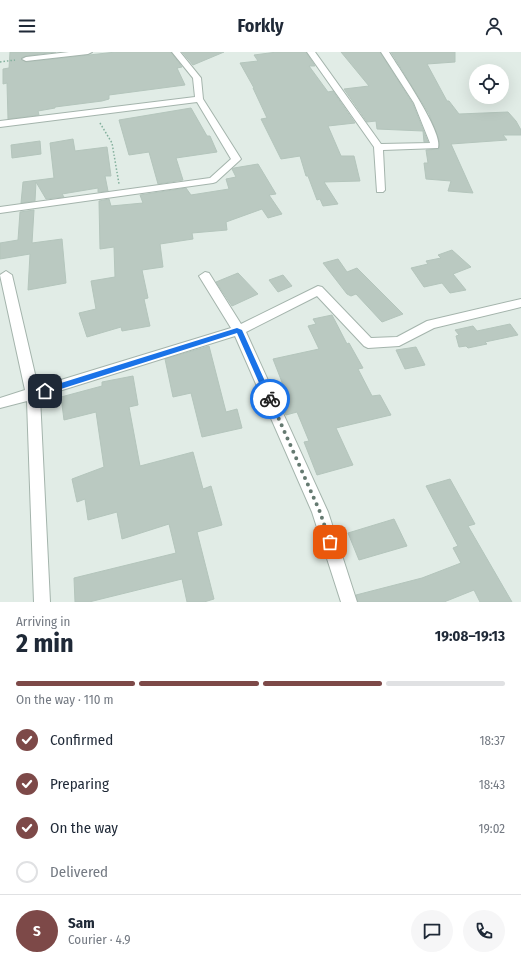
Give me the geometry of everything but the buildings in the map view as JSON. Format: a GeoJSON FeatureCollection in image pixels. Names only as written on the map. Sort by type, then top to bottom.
{"type":"FeatureCollection","features":[{"type":"Feature","properties":{"kind":"street"},"geometry":{"type":"LineString","coordinates":[[28,56],[88,52]]}},
{"type":"Feature","properties":{"kind":"street"},"geometry":{"type":"LineString","coordinates":[[0,210],[213,180],[236,159],[199,99],[197,78],[176,52]]}},
{"type":"Feature","properties":{"kind":"street"},"geometry":{"type":"LineString","coordinates":[[311,52],[378,147],[380,190]]}},
{"type":"Feature","properties":{"kind":"street"},"geometry":{"type":"LineString","coordinates":[[378,147],[435,146],[434,140],[418,103],[386,52]]}},
{"type":"Feature","properties":{"kind":"street"},"geometry":{"type":"LineString","coordinates":[[0,124],[199,99]]}},
{"type":"Feature","properties":{"kind":"street"},"geometry":{"type":"LineString","coordinates":[[6,275],[33,395],[42,602]]}},
{"type":"Feature","properties":{"kind":"street"},"geometry":{"type":"LineString","coordinates":[[205,276],[239,330],[320,512],[349,602]]}},
{"type":"Feature","properties":{"kind":"street"},"geometry":{"type":"LineString","coordinates":[[0,404],[239,330],[318,290],[368,343],[399,341],[431,324],[521,303]]}},
{"type":"Feature","properties":{"kind":"path"},"geometry":{"type":"LineString","coordinates":[[94,111],[112,144],[120,192]]}},
{"type":"Feature","properties":{"kind":"way so far"},"geometry":{"type":"LineString","coordinates":[[270,399],[320,512],[330,542]]}},
{"type":"Feature","properties":{"kind":"route"},"geometry":{"type":"LineString","coordinates":[[45,391],[239,330],[270,399]]}}]}
